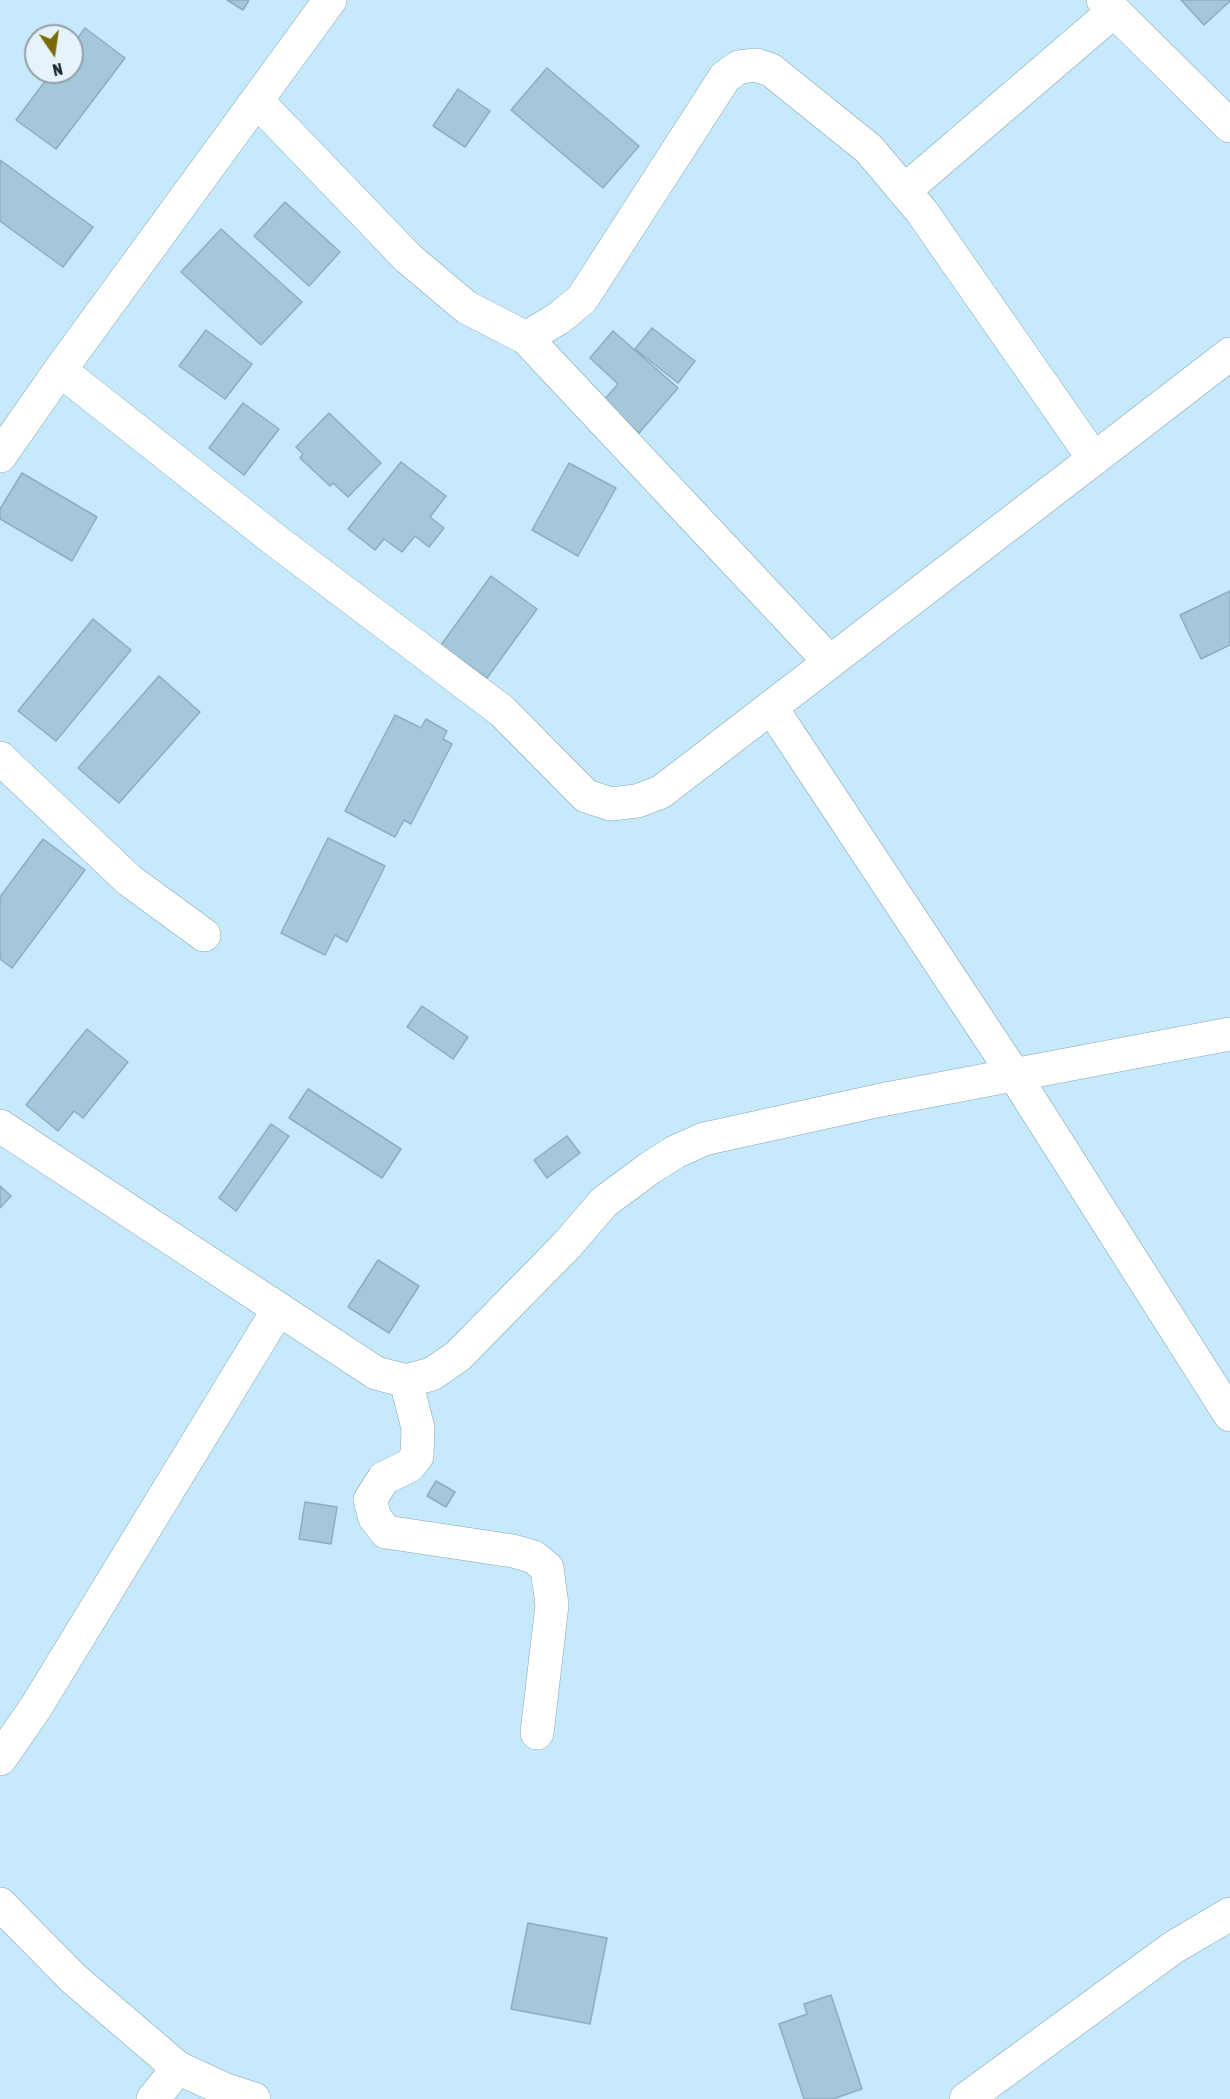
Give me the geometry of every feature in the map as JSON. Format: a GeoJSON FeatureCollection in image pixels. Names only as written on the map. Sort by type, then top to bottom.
{"type":"FeatureCollection","features":[{"type":"Feature","properties":{"kind":"street"},"geometry":{"type":"LineString","coordinates":[[0,456],[60,370],[258,102],[330,0]]}},
{"type":"Feature","properties":{"kind":"street"},"geometry":{"type":"LineString","coordinates":[[904,191],[1108,5],[1230,126]]}},
{"type":"Feature","properties":{"kind":"street"},"geometry":{"type":"LineString","coordinates":[[526,338],[559,318],[582,299],[725,77],[739,67],[756,65],[771,70],[869,149],[928,222],[1094,459]]}},
{"type":"Feature","properties":{"kind":"street"},"geometry":{"type":"LineString","coordinates":[[258,102],[408,258],[466,307],[526,338],[830,662]]}},
{"type":"Feature","properties":{"kind":"street"},"geometry":{"type":"LineString","coordinates":[[60,370],[275,540],[502,711],[586,796],[611,804],[637,801],[661,792],[1230,354]]}},
{"type":"Feature","properties":{"kind":"street"},"geometry":{"type":"LineString","coordinates":[[771,707],[1015,1076],[1230,1415]]}},
{"type":"Feature","properties":{"kind":"street"},"geometry":{"type":"LineString","coordinates":[[0,758],[129,880],[204,935]]}},
{"type":"Feature","properties":{"kind":"street"},"geometry":{"type":"LineString","coordinates":[[0,1126],[376,1373],[406,1381],[432,1374],[458,1356],[567,1245],[604,1202],[675,1152],[715,1137],[881,1100],[1230,1034]]}},
{"type":"Feature","properties":{"kind":"street"},"geometry":{"type":"LineString","coordinates":[[0,1759],[36,1707],[278,1310]]}},
{"type":"Feature","properties":{"kind":"street"},"geometry":{"type":"LineString","coordinates":[[406,1381],[418,1428],[417,1456],[409,1466],[384,1478],[370,1500],[375,1518],[386,1532],[513,1551],[534,1557],[547,1568],[552,1605],[537,1733]]}},
{"type":"Feature","properties":{"kind":"street"},"geometry":{"type":"LineString","coordinates":[[0,1904],[74,1979],[178,2068],[226,2090],[254,2099]]}},
{"type":"Feature","properties":{"kind":"street"},"geometry":{"type":"LineString","coordinates":[[966,2099],[1174,1947],[1230,1914]]}},
{"type":"Feature","properties":{"kind":"street"},"geometry":{"type":"LineString","coordinates":[[153,2099],[178,2068]]}},
{"type":"Feature","properties":{"kind":"building"},"geometry":{"type":"Polygon","coordinates":[[[227,0],[249,0],[243,10],[227,0]]]}},
{"type":"Feature","properties":{"kind":"building"},"geometry":{"type":"Polygon","coordinates":[[[1181,0],[1230,0],[1230,1],[1204,25],[1181,0]]]}},
{"type":"Feature","properties":{"kind":"building"},"geometry":{"type":"Polygon","coordinates":[[[84,29],[125,58],[56,149],[16,120],[43,84],[84,84],[84,29]]]}},
{"type":"Feature","properties":{"kind":"building"},"geometry":{"type":"Polygon","coordinates":[[[547,68],[639,146],[603,188],[511,110],[547,68]]]}},
{"type":"Feature","properties":{"kind":"building"},"geometry":{"type":"Polygon","coordinates":[[[458,89],[490,111],[465,147],[433,126],[458,89]]]}},
{"type":"Feature","properties":{"kind":"building"},"geometry":{"type":"Polygon","coordinates":[[[0,160],[93,227],[63,267],[0,221],[0,160]]]}},
{"type":"Feature","properties":{"kind":"building"},"geometry":{"type":"Polygon","coordinates":[[[285,202],[340,252],[309,286],[254,236],[285,202]]]}},
{"type":"Feature","properties":{"kind":"building"},"geometry":{"type":"Polygon","coordinates":[[[221,229],[302,302],[261,345],[181,272],[221,229]]]}},
{"type":"Feature","properties":{"kind":"building"},"geometry":{"type":"Polygon","coordinates":[[[652,328],[695,361],[678,383],[635,349],[652,328]]]}},
{"type":"Feature","properties":{"kind":"building"},"geometry":{"type":"Polygon","coordinates":[[[206,330],[252,364],[225,399],[179,366],[206,330]]]}},
{"type":"Feature","properties":{"kind":"building"},"geometry":{"type":"Polygon","coordinates":[[[613,331],[678,388],[639,433],[603,401],[618,384],[590,358],[613,331]]]}},
{"type":"Feature","properties":{"kind":"building"},"geometry":{"type":"Polygon","coordinates":[[[243,403],[279,429],[244,475],[209,448],[243,403]]]}},
{"type":"Feature","properties":{"kind":"building"},"geometry":{"type":"Polygon","coordinates":[[[329,413],[381,463],[348,497],[333,483],[330,486],[300,458],[303,454],[296,447],[329,413]]]}},
{"type":"Feature","properties":{"kind":"building"},"geometry":{"type":"Polygon","coordinates":[[[401,462],[446,496],[430,517],[444,528],[429,547],[415,536],[402,552],[384,539],[375,550],[348,529],[401,462]]]}},
{"type":"Feature","properties":{"kind":"building"},"geometry":{"type":"Polygon","coordinates":[[[569,463],[616,488],[578,556],[532,530],[569,463]]]}},
{"type":"Feature","properties":{"kind":"building"},"geometry":{"type":"Polygon","coordinates":[[[22,473],[97,517],[72,561],[0,519],[0,509],[22,473]]]}},
{"type":"Feature","properties":{"kind":"building"},"geometry":{"type":"Polygon","coordinates":[[[491,576],[537,609],[487,678],[441,645],[491,576]]]}},
{"type":"Feature","properties":{"kind":"building"},"geometry":{"type":"Polygon","coordinates":[[[1230,591],[1230,645],[1201,659],[1180,615],[1230,591]]]}},
{"type":"Feature","properties":{"kind":"building"},"geometry":{"type":"Polygon","coordinates":[[[93,619],[131,650],[56,741],[18,711],[93,619]]]}},
{"type":"Feature","properties":{"kind":"building"},"geometry":{"type":"Polygon","coordinates":[[[159,676],[200,712],[119,803],[78,768],[159,676]]]}},
{"type":"Feature","properties":{"kind":"building"},"geometry":{"type":"Polygon","coordinates":[[[395,715],[421,728],[426,719],[447,731],[443,739],[452,744],[411,824],[404,820],[395,837],[345,811],[395,715]]]}},
{"type":"Feature","properties":{"kind":"building"},"geometry":{"type":"Polygon","coordinates":[[[328,838],[385,866],[347,942],[335,935],[325,955],[281,933],[328,838]]]}},
{"type":"Feature","properties":{"kind":"building"},"geometry":{"type":"Polygon","coordinates":[[[43,839],[85,870],[12,968],[0,959],[0,897],[43,839]]]}},
{"type":"Feature","properties":{"kind":"building"},"geometry":{"type":"Polygon","coordinates":[[[422,1006],[468,1037],[453,1059],[407,1027],[422,1006]]]}},
{"type":"Feature","properties":{"kind":"building"},"geometry":{"type":"Polygon","coordinates":[[[87,1029],[128,1062],[83,1118],[74,1111],[58,1131],[26,1105],[87,1029]]]}},
{"type":"Feature","properties":{"kind":"building"},"geometry":{"type":"Polygon","coordinates":[[[308,1089],[401,1149],[382,1178],[289,1118],[308,1089]]]}},
{"type":"Feature","properties":{"kind":"building"},"geometry":{"type":"Polygon","coordinates":[[[271,1124],[289,1136],[236,1211],[219,1198],[271,1124]]]}},
{"type":"Feature","properties":{"kind":"building"},"geometry":{"type":"Polygon","coordinates":[[[567,1136],[580,1153],[547,1178],[534,1160],[567,1136]]]}},
{"type":"Feature","properties":{"kind":"building"},"geometry":{"type":"Polygon","coordinates":[[[0,1186],[11,1196],[0,1208],[0,1186]]]}},
{"type":"Feature","properties":{"kind":"building"},"geometry":{"type":"Polygon","coordinates":[[[378,1260],[419,1286],[389,1333],[348,1307],[378,1260]]]}},
{"type":"Feature","properties":{"kind":"building"},"geometry":{"type":"Polygon","coordinates":[[[436,1481],[455,1492],[446,1507],[427,1496],[436,1481]]]}},
{"type":"Feature","properties":{"kind":"building"},"geometry":{"type":"Polygon","coordinates":[[[305,1502],[337,1507],[331,1544],[299,1539],[305,1502]]]}},
{"type":"Feature","properties":{"kind":"building"},"geometry":{"type":"Polygon","coordinates":[[[528,1923],[607,1938],[590,2024],[511,2009],[528,1923]]]}},
{"type":"Feature","properties":{"kind":"building"},"geometry":{"type":"Polygon","coordinates":[[[831,1995],[862,2089],[833,2099],[804,2099],[779,2024],[807,2014],[804,2004],[831,1995]]]}}]}
